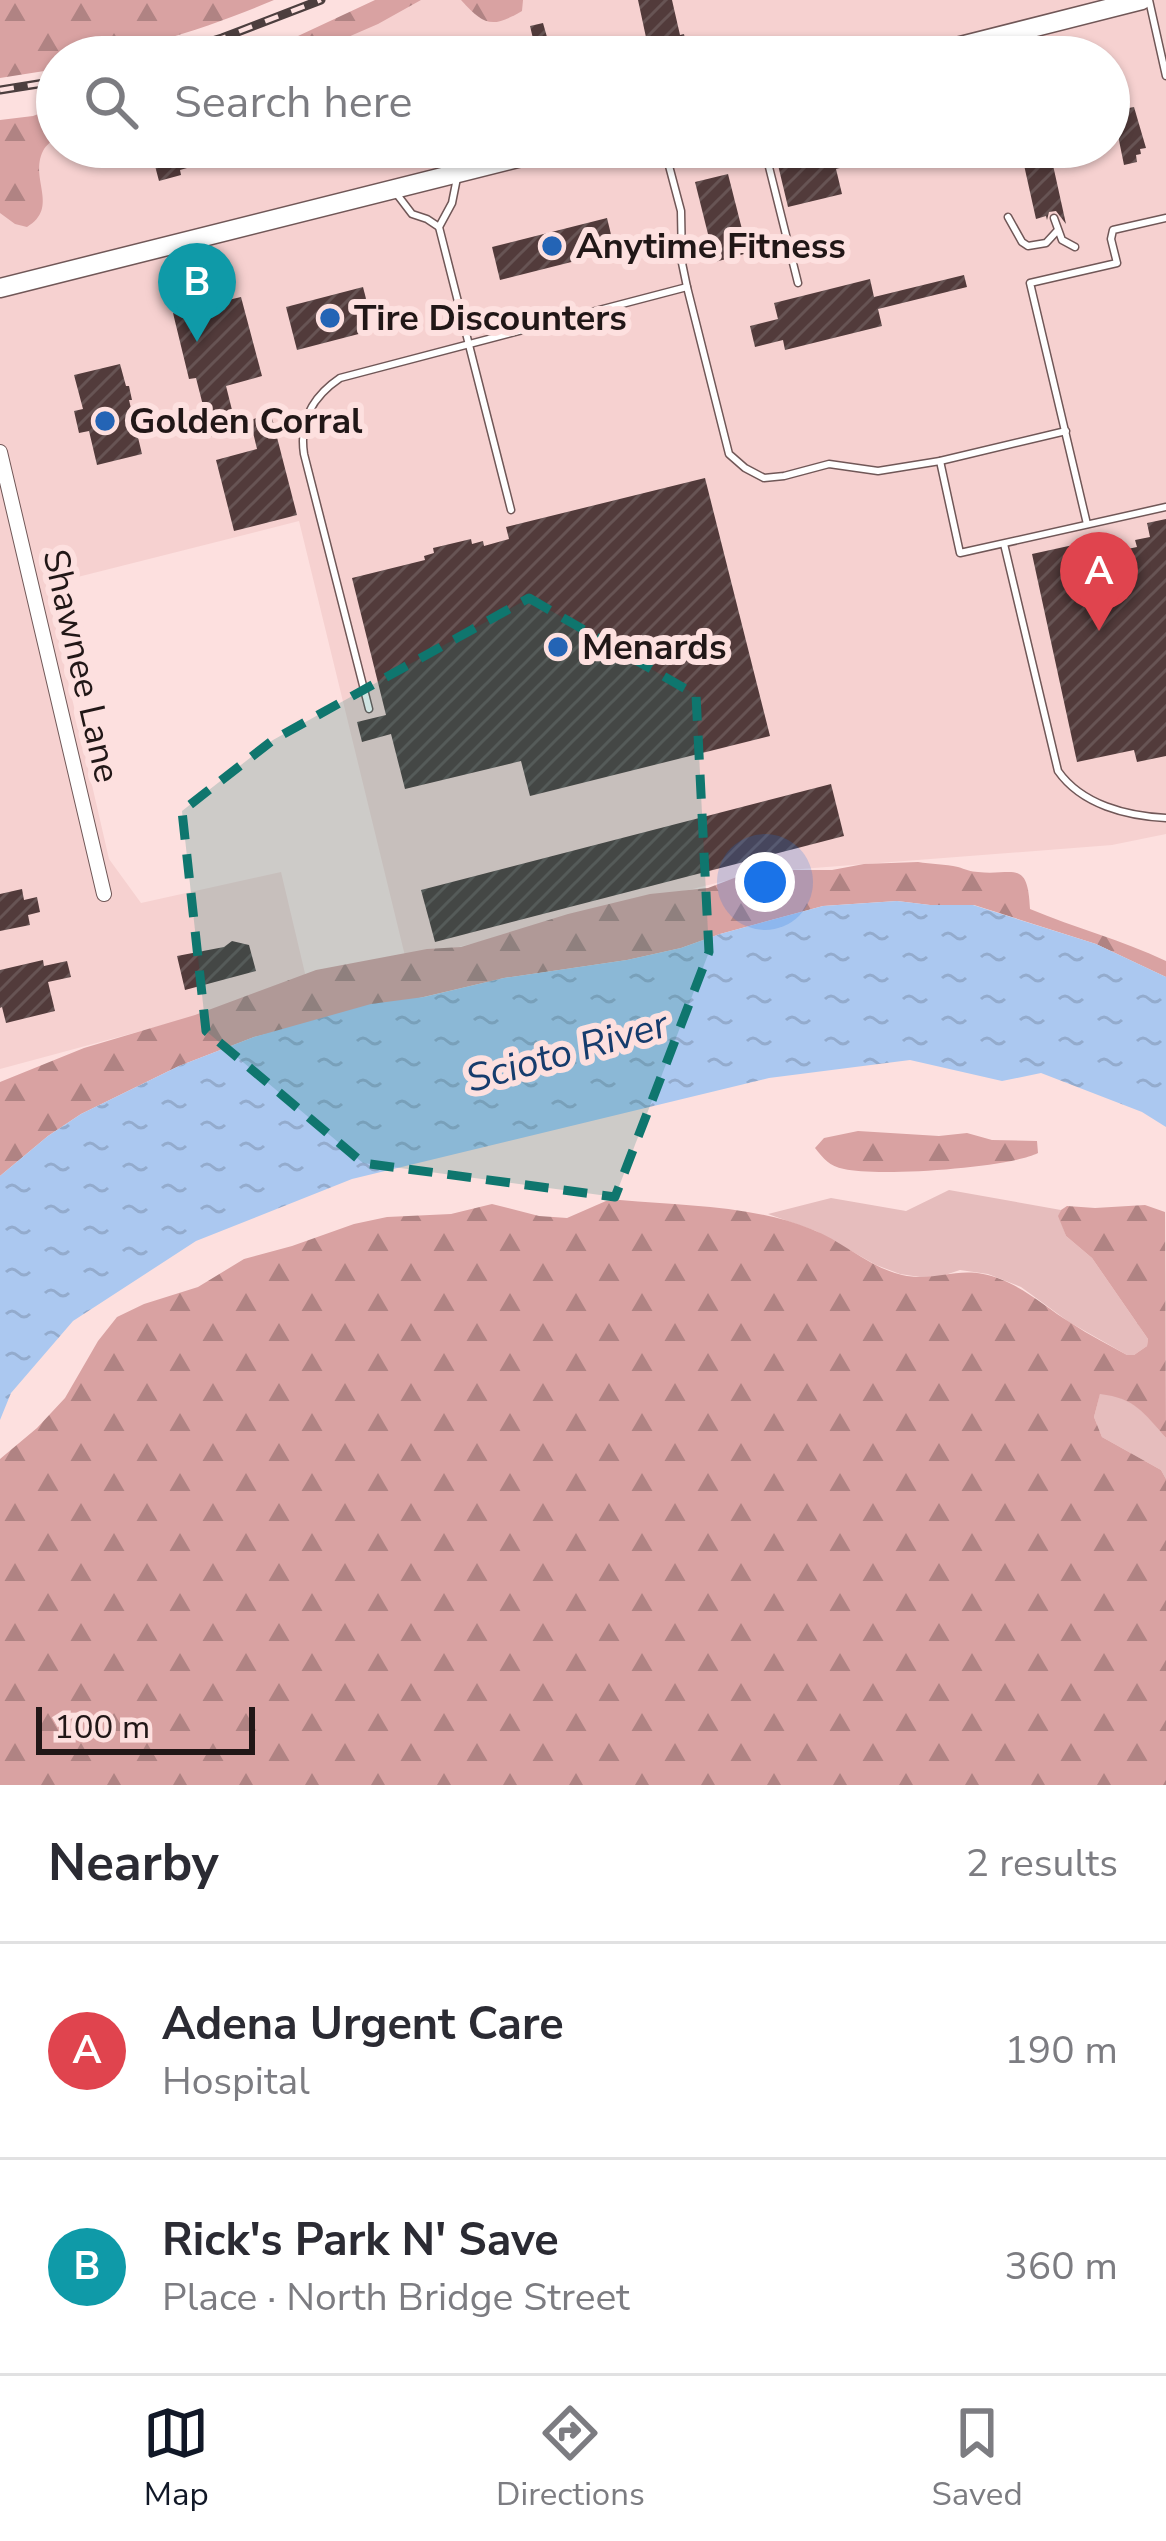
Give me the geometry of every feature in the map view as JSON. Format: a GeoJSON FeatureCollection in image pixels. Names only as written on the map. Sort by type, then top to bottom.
{"type":"FeatureCollection","features":[{"type":"Feature","properties":{"kind":"main road"},"geometry":{"type":"LineString","coordinates":[[1001,36],[1146,0]]}},
{"type":"Feature","properties":{"kind":"main road"},"geometry":{"type":"LineString","coordinates":[[0,288],[478,168]]}},
{"type":"Feature","properties":{"kind":"street","name":"Shawnee Lane"},"geometry":{"type":"LineString","coordinates":[[0,452],[104,894]]}},
{"type":"Feature","properties":{"kind":"lane"},"geometry":{"type":"LineString","coordinates":[[1146,0],[1166,76]]}},
{"type":"Feature","properties":{"kind":"lane"},"geometry":{"type":"LineString","coordinates":[[669,168],[681,212],[686,287],[729,454],[746,468],[764,478],[829,464],[878,471],[1066,431]]}},
{"type":"Feature","properties":{"kind":"lane"},"geometry":{"type":"LineString","coordinates":[[769,168],[798,283]]}},
{"type":"Feature","properties":{"kind":"lane"},"geometry":{"type":"LineString","coordinates":[[458,173],[452,203],[439,227],[511,510]]}},
{"type":"Feature","properties":{"kind":"lane"},"geometry":{"type":"LineString","coordinates":[[393,189],[412,214],[439,227]]}},
{"type":"Feature","properties":{"kind":"lane"},"geometry":{"type":"LineString","coordinates":[[1008,217],[1028,245],[1046,243],[1057,231]]}},
{"type":"Feature","properties":{"kind":"lane"},"geometry":{"type":"LineString","coordinates":[[1054,218],[1062,240],[1075,247]]}},
{"type":"Feature","properties":{"kind":"lane"},"geometry":{"type":"LineString","coordinates":[[1087,524],[1030,283],[1117,263],[1113,230],[1166,218]]}},
{"type":"Feature","properties":{"kind":"lane"},"geometry":{"type":"LineString","coordinates":[[369,709],[304,454],[304,422],[311,405],[340,378],[686,287]]}},
{"type":"Feature","properties":{"kind":"lane"},"geometry":{"type":"LineString","coordinates":[[940,461],[960,553],[1166,507]]}},
{"type":"Feature","properties":{"kind":"lane"},"geometry":{"type":"LineString","coordinates":[[1004,544],[1058,771],[1065,782],[1111,810],[1166,818]]}},
{"type":"Feature","properties":{"kind":"highlighted area"},"geometry":{"type":"Polygon","coordinates":[[[529,598],[696,695],[709,952],[615,1197],[363,1163],[206,1031],[182,811],[273,740],[529,598]]]}},
{"type":"Feature","properties":{"kind":"shaded area"},"geometry":{"type":"Polygon","coordinates":[[[409,0],[1166,0],[1166,834],[1112,845],[761,872],[406,960],[299,521],[46,585],[109,859],[141,903],[281,872],[308,986],[0,1069],[0,150],[36,141],[36,168],[1130,168],[1130,36],[336,36],[409,0]]]}},
{"type":"Feature","properties":{"kind":"shaded area"},"geometry":{"type":"Polygon","coordinates":[[[949,1190],[1061,1210],[1066,1236],[1092,1258],[1148,1339],[1147,1346],[1127,1355],[1021,1287],[988,1274],[960,1270],[933,1279],[900,1274],[816,1231],[768,1214],[831,1198],[906,1211],[949,1190]]]}},
{"type":"Feature","properties":{"kind":"shaded area"},"geometry":{"type":"Polygon","coordinates":[[[1100,1393],[1138,1408],[1166,1438],[1166,1479],[1161,1470],[1102,1437],[1094,1417],[1100,1393]]]}},
{"type":"Feature","properties":{"kind":"green space"},"geometry":{"type":"Polygon","coordinates":[[[0,0],[274,0],[173,36],[36,36],[36,72],[0,78],[0,0]]]}},
{"type":"Feature","properties":{"kind":"green space"},"geometry":{"type":"Polygon","coordinates":[[[375,0],[421,0],[350,36],[298,36],[375,0]]]}},
{"type":"Feature","properties":{"kind":"green space"},"geometry":{"type":"Polygon","coordinates":[[[461,0],[523,0],[522,11],[488,22],[461,0]]]}},
{"type":"Feature","properties":{"kind":"green space"},"geometry":{"type":"Polygon","coordinates":[[[33,116],[43,202],[37,219],[27,227],[0,213],[0,120],[33,116]]]}},
{"type":"Feature","properties":{"kind":"green space"},"geometry":{"type":"Polygon","coordinates":[[[918,862],[1016,873],[1026,882],[1030,909],[1166,961],[1166,977],[1096,944],[974,905],[897,901],[823,906],[681,948],[504,978],[254,1037],[179,1066],[81,1114],[0,1176],[0,1082],[84,1048],[195,1015],[316,970],[461,947],[650,894],[708,888],[742,875],[783,870],[918,862]]]}},
{"type":"Feature","properties":{"kind":"green space"},"geometry":{"type":"Polygon","coordinates":[[[858,1131],[967,1133],[992,1140],[1037,1141],[1038,1153],[973,1167],[884,1172],[839,1168],[815,1148],[824,1138],[858,1131]]]}},
{"type":"Feature","properties":{"kind":"green space"},"geometry":{"type":"Polygon","coordinates":[[[620,1200],[717,1208],[788,1221],[902,1275],[996,1277],[1127,1355],[1147,1346],[1148,1339],[1092,1258],[1066,1236],[1058,1216],[1067,1206],[1145,1205],[1165,1212],[1166,1438],[1138,1408],[1112,1396],[1100,1394],[1094,1417],[1102,1437],[1161,1470],[1166,1479],[1166,1785],[0,1785],[0,1459],[65,1398],[117,1317],[198,1287],[244,1259],[354,1224],[451,1214],[492,1204],[567,1218],[620,1200]]]}},
{"type":"Feature","properties":{"kind":"water","name":"Scioto River"},"geometry":{"type":"Polygon","coordinates":[[[897,901],[973,905],[1096,944],[1166,977],[1166,1127],[1142,1112],[1041,1073],[1002,1081],[910,1060],[769,1078],[352,1179],[196,1241],[73,1321],[11,1393],[0,1420],[0,1176],[81,1114],[179,1066],[254,1037],[371,1004],[627,960],[823,906],[897,901]]]}},
{"type":"Feature","properties":{"kind":"building"},"geometry":{"type":"Polygon","coordinates":[[[638,0],[672,0],[680,35],[684,36],[646,36],[638,0]]]}},
{"type":"Feature","properties":{"kind":"building"},"geometry":{"type":"Polygon","coordinates":[[[543,23],[547,36],[532,36],[530,26],[543,23]]]}},
{"type":"Feature","properties":{"kind":"building"},"geometry":{"type":"Polygon","coordinates":[[[1134,107],[1146,148],[1136,155],[1137,162],[1130,164],[1130,108],[1134,107]]]}},
{"type":"Feature","properties":{"kind":"building"},"geometry":{"type":"Polygon","coordinates":[[[156,168],[187,168],[180,170],[181,175],[159,181],[156,168]]]}},
{"type":"Feature","properties":{"kind":"building"},"geometry":{"type":"Polygon","coordinates":[[[779,168],[840,168],[836,169],[842,194],[788,207],[779,168]]]}},
{"type":"Feature","properties":{"kind":"building"},"geometry":{"type":"Polygon","coordinates":[[[1025,168],[1054,168],[1066,224],[1056,211],[1049,212],[1047,220],[1046,216],[1036,219],[1025,168]]]}},
{"type":"Feature","properties":{"kind":"building"},"geometry":{"type":"Polygon","coordinates":[[[728,174],[748,253],[715,262],[695,182],[728,174]]]}},
{"type":"Feature","properties":{"kind":"building"},"geometry":{"type":"Polygon","coordinates":[[[607,218],[615,251],[500,280],[492,247],[607,218]]]}},
{"type":"Feature","properties":{"kind":"building"},"geometry":{"type":"Polygon","coordinates":[[[964,275],[967,287],[878,309],[882,326],[785,350],[783,340],[755,347],[750,326],[778,319],[774,303],[870,279],[874,297],[964,275]]]}},
{"type":"Feature","properties":{"kind":"building","name":"Tire Discounters"},"geometry":{"type":"Polygon","coordinates":[[[363,287],[374,330],[297,350],[286,307],[363,287]]]}},
{"type":"Feature","properties":{"kind":"building"},"geometry":{"type":"Polygon","coordinates":[[[241,297],[262,376],[226,386],[237,430],[211,437],[196,378],[189,379],[173,313],[241,297]]]}},
{"type":"Feature","properties":{"kind":"building","name":"Golden Corral"},"geometry":{"type":"Polygon","coordinates":[[[120,364],[142,454],[97,465],[89,431],[79,433],[74,411],[83,409],[74,375],[120,364]]]}},
{"type":"Feature","properties":{"kind":"building"},"geometry":{"type":"Polygon","coordinates":[[[271,414],[297,515],[234,531],[216,460],[257,449],[250,420],[271,414]]]}},
{"type":"Feature","properties":{"kind":"building","name":"Menards"},"geometry":{"type":"Polygon","coordinates":[[[705,478],[770,736],[530,796],[521,761],[405,789],[391,734],[362,742],[357,722],[386,715],[352,578],[425,560],[424,556],[434,553],[433,548],[471,539],[472,544],[483,541],[484,546],[509,539],[506,527],[705,478]]]}},
{"type":"Feature","properties":{"kind":"building"},"geometry":{"type":"Polygon","coordinates":[[[1166,519],[1166,756],[1137,762],[1134,750],[1077,762],[1032,554],[1096,540],[1099,555],[1137,547],[1135,540],[1150,537],[1147,523],[1166,519]]]}},
{"type":"Feature","properties":{"kind":"building"},"geometry":{"type":"Polygon","coordinates":[[[831,784],[844,836],[435,942],[421,890],[831,784]]]}},
{"type":"Feature","properties":{"kind":"building"},"geometry":{"type":"Polygon","coordinates":[[[22,889],[24,900],[37,897],[40,912],[28,915],[30,925],[0,931],[0,894],[22,889]]]}},
{"type":"Feature","properties":{"kind":"building"},"geometry":{"type":"Polygon","coordinates":[[[232,941],[249,945],[256,971],[185,990],[177,956],[224,947],[232,941]]]}},
{"type":"Feature","properties":{"kind":"building"},"geometry":{"type":"Polygon","coordinates":[[[43,960],[44,966],[67,961],[71,977],[48,982],[55,1011],[6,1023],[0,1008],[0,970],[43,960]]]}},
{"type":"Feature","properties":{"kind":"railway"},"geometry":{"type":"LineString","coordinates":[[227,36],[321,0]]}},
{"type":"Feature","properties":{"kind":"railway"},"geometry":{"type":"LineString","coordinates":[[0,90],[36,84]]}},
{"type":"Feature","properties":{"kind":"place","name":"Anytime Fitness"},"geometry":{"type":"Point","coordinates":[552,246]}},
{"type":"Feature","properties":{"kind":"place","name":"Tire Discounters"},"geometry":{"type":"Point","coordinates":[330,318]}},
{"type":"Feature","properties":{"kind":"place","name":"Rick's Park N' Save"},"geometry":{"type":"Point","coordinates":[197,342]}},
{"type":"Feature","properties":{"kind":"place","name":"Golden Corral"},"geometry":{"type":"Point","coordinates":[105,421]}},
{"type":"Feature","properties":{"kind":"place","name":"Adena Urgent Care"},"geometry":{"type":"Point","coordinates":[1099,631]}},
{"type":"Feature","properties":{"kind":"place","name":"Menards"},"geometry":{"type":"Point","coordinates":[558,647]}}]}
